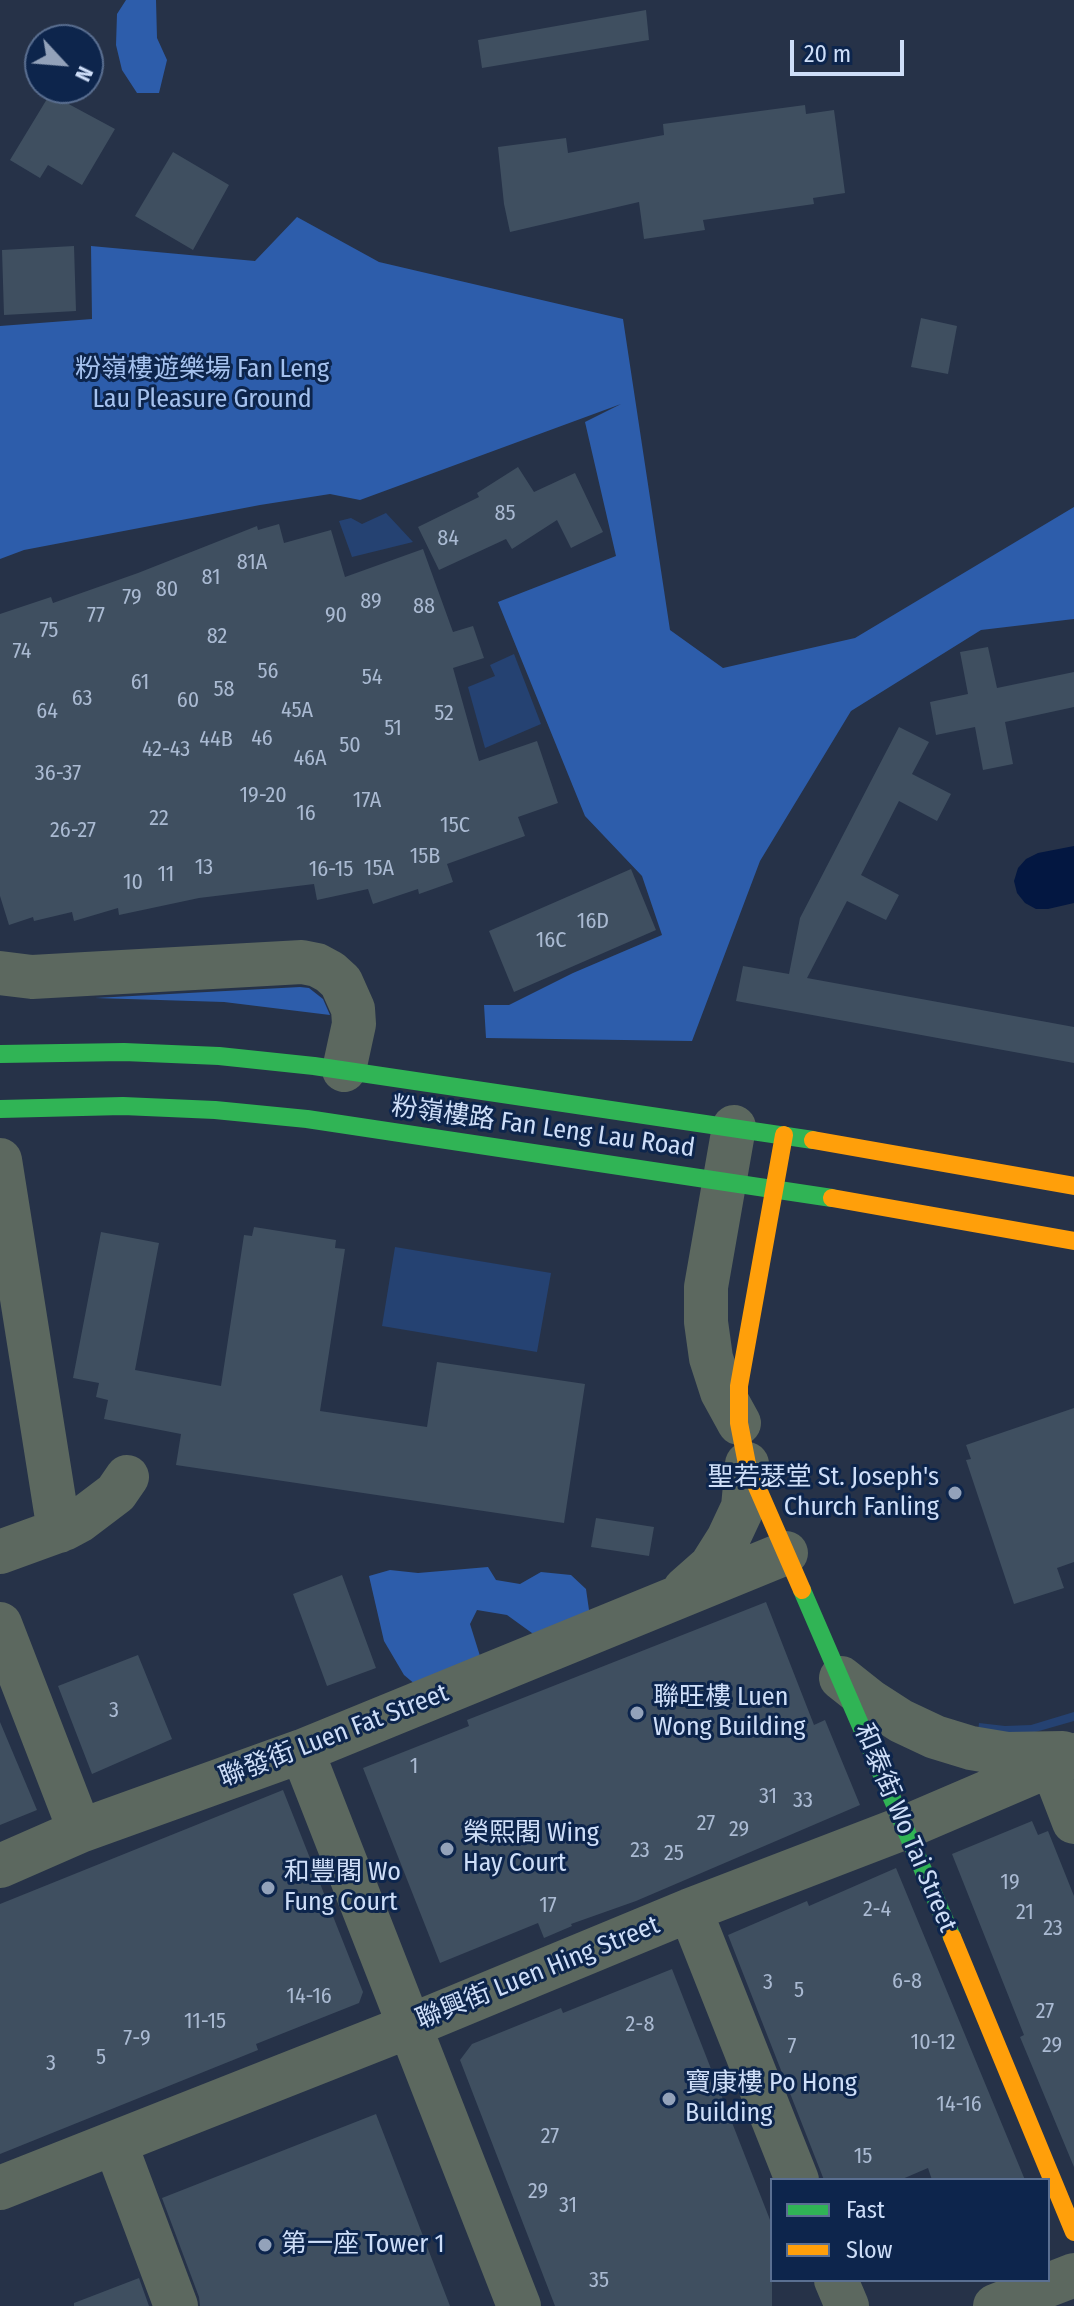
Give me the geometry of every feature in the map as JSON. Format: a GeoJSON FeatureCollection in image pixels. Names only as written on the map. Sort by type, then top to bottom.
{"type":"FeatureCollection","features":[{"type":"Feature","properties":{"kind":"street"},"geometry":{"type":"LineString","coordinates":[[0,973],[32,977],[302,962],[317,965],[341,982],[353,1009],[354,1024],[344,1070]]}},
{"type":"Feature","properties":{"kind":"street","name":"粉嶺樓路 Fan Leng Lau Road"},"geometry":{"type":"LineString","coordinates":[[0,1054],[124,1052],[219,1056],[344,1070],[734,1127],[1074,1186]]}},
{"type":"Feature","properties":{"kind":"street","name":"粉嶺樓路 Fan Leng Lau Road"},"geometry":{"type":"LineString","coordinates":[[0,1109],[123,1106],[215,1110],[307,1119],[775,1188],[1074,1241]]}},
{"type":"Feature","properties":{"kind":"street","name":"和泰街 Wo Tai Street"},"geometry":{"type":"LineString","coordinates":[[734,1127],[706,1287],[706,1322],[722,1392],[786,1553],[906,1827],[1074,2232]]}},
{"type":"Feature","properties":{"kind":"street","name":"和泰街 Wo Tai Street"},"geometry":{"type":"LineString","coordinates":[[743,1443],[739,1386],[784,1135]]}},
{"type":"Feature","properties":{"kind":"street"},"geometry":{"type":"LineString","coordinates":[[0,1160],[59,1531]]}},
{"type":"Feature","properties":{"kind":"street","name":"聯發街 Luen Fat Street"},"geometry":{"type":"LineString","coordinates":[[667,1602],[699,1579],[728,1539],[743,1507],[743,1443]]}},
{"type":"Feature","properties":{"kind":"street"},"geometry":{"type":"LineString","coordinates":[[0,1552],[59,1531],[116,1493],[127,1477]]}},
{"type":"Feature","properties":{"kind":"street","name":"聯發街 Luen Fat Street"},"geometry":{"type":"LineString","coordinates":[[0,1866],[80,1831],[302,1751],[786,1553]]}},
{"type":"Feature","properties":{"kind":"street"},"geometry":{"type":"LineString","coordinates":[[0,1624],[80,1831]]}},
{"type":"Feature","properties":{"kind":"street"},"geometry":{"type":"LineString","coordinates":[[841,1678],[880,1708],[935,1737],[971,1748],[1007,1754],[1067,1757],[1074,1822]]}},
{"type":"Feature","properties":{"kind":"street"},"geometry":{"type":"LineString","coordinates":[[302,1751],[519,2306]]}},
{"type":"Feature","properties":{"kind":"street","name":"聯興街 Luen Hing Street"},"geometry":{"type":"LineString","coordinates":[[0,2188],[410,2026],[690,1910],[906,1827],[1067,1757]]}},
{"type":"Feature","properties":{"kind":"street"},"geometry":{"type":"LineString","coordinates":[[690,1910],[796,2178]]}},
{"type":"Feature","properties":{"kind":"street"},"geometry":{"type":"LineString","coordinates":[[115,2143],[176,2306]]}},
{"type":"Feature","properties":{"kind":"street"},"geometry":{"type":"LineString","coordinates":[[995,2306],[1074,2275]]}},
{"type":"Feature","properties":{"kind":"street"},"geometry":{"type":"LineString","coordinates":[[837,2282],[847,2306]]}},
{"type":"Feature","properties":{"kind":"shaded area"},"geometry":{"type":"Polygon","coordinates":[[[386,513],[413,542],[352,557],[339,521],[351,518],[362,524],[386,513]]]}},
{"type":"Feature","properties":{"kind":"shaded area"},"geometry":{"type":"Polygon","coordinates":[[[514,654],[541,724],[485,748],[468,687],[495,676],[490,665],[514,654]]]}},
{"type":"Feature","properties":{"kind":"shaded area"},"geometry":{"type":"Polygon","coordinates":[[[1074,846],[1074,903],[1036,909],[1025,903],[1017,893],[1014,881],[1018,868],[1038,853],[1074,846]]]}},
{"type":"Feature","properties":{"kind":"shaded area"},"geometry":{"type":"Polygon","coordinates":[[[395,1247],[551,1273],[537,1352],[382,1326],[395,1247]]]}},
{"type":"Feature","properties":{"kind":"shaded area"},"geometry":{"type":"Polygon","coordinates":[[[1074,1712],[1074,1721],[1032,1733],[978,1732],[979,1723],[1031,1725],[1074,1712]]]}},
{"type":"Feature","properties":{"kind":"green space"},"geometry":{"type":"Polygon","coordinates":[[[126,0],[156,0],[157,38],[167,60],[159,93],[137,93],[122,70],[116,45],[117,14],[126,0]]]}},
{"type":"Feature","properties":{"kind":"green space","name":"粉嶺樓遊樂場 Fan Leng Lau Pleasure Ground"},"geometry":{"type":"Polygon","coordinates":[[[297,217],[379,262],[623,319],[670,630],[723,668],[855,638],[1074,507],[1074,619],[981,630],[851,711],[760,861],[692,1041],[486,1038],[484,1005],[509,1005],[573,973],[662,935],[642,876],[585,816],[498,602],[616,556],[585,422],[621,404],[360,500],[330,494],[260,505],[24,550],[0,559],[0,326],[92,319],[91,246],[255,261],[297,217]]]}},
{"type":"Feature","properties":{"kind":"green space"},"geometry":{"type":"Polygon","coordinates":[[[309,988],[323,999],[330,1015],[224,1002],[95,998],[309,988]]]}},
{"type":"Feature","properties":{"kind":"green space"},"geometry":{"type":"Polygon","coordinates":[[[488,1567],[496,1580],[520,1584],[541,1572],[571,1575],[586,1589],[591,1624],[543,1641],[507,1615],[477,1610],[470,1624],[480,1656],[416,1685],[404,1675],[384,1641],[369,1576],[390,1570],[418,1573],[488,1567]]]}},
{"type":"Feature","properties":{"kind":"building"},"geometry":{"type":"Polygon","coordinates":[[[646,10],[649,40],[482,68],[478,40],[646,10]]]}},
{"type":"Feature","properties":{"kind":"building"},"geometry":{"type":"Polygon","coordinates":[[[44,104],[69,104],[115,129],[82,185],[48,165],[40,178],[10,160],[44,104]]]}},
{"type":"Feature","properties":{"kind":"building"},"geometry":{"type":"Polygon","coordinates":[[[805,105],[806,114],[834,110],[845,193],[813,198],[814,204],[703,220],[705,230],[644,239],[639,202],[510,232],[498,147],[566,138],[568,153],[664,135],[663,124],[805,105]]]}},
{"type":"Feature","properties":{"kind":"building"},"geometry":{"type":"Polygon","coordinates":[[[173,152],[229,185],[193,250],[135,216],[173,152]]]}},
{"type":"Feature","properties":{"kind":"building"},"geometry":{"type":"Polygon","coordinates":[[[74,246],[76,311],[4,315],[2,250],[74,246]]]}},
{"type":"Feature","properties":{"kind":"building"},"geometry":{"type":"Polygon","coordinates":[[[921,318],[957,326],[948,374],[911,367],[921,318]]]}},
{"type":"Feature","properties":{"kind":"building"},"geometry":{"type":"Polygon","coordinates":[[[518,467],[534,492],[575,473],[603,532],[571,548],[557,520],[512,549],[506,539],[439,570],[418,527],[479,497],[477,493],[518,467]]]}},
{"type":"Feature","properties":{"kind":"building"},"geometry":{"type":"Polygon","coordinates":[[[279,524],[284,543],[331,530],[345,577],[423,549],[453,632],[473,626],[484,658],[453,668],[479,761],[537,741],[558,803],[518,817],[525,836],[447,864],[453,882],[419,894],[418,889],[373,904],[368,889],[317,900],[314,884],[199,898],[119,915],[118,908],[74,921],[72,912],[34,921],[33,917],[9,925],[0,896],[0,614],[51,597],[53,603],[257,526],[258,530],[279,524]]]}},
{"type":"Feature","properties":{"kind":"building"},"geometry":{"type":"Polygon","coordinates":[[[988,647],[997,688],[1074,672],[1074,707],[1005,722],[1013,764],[983,770],[975,727],[936,735],[930,702],[968,694],[960,652],[988,647]]]}},
{"type":"Feature","properties":{"kind":"building"},"geometry":{"type":"Polygon","coordinates":[[[899,727],[929,742],[912,774],[951,794],[937,821],[899,801],[861,875],[899,895],[886,920],[847,901],[807,978],[1074,1027],[1074,1063],[736,1001],[743,966],[789,974],[800,918],[899,727]]]}},
{"type":"Feature","properties":{"kind":"building"},"geometry":{"type":"Polygon","coordinates":[[[631,869],[656,930],[514,992],[489,931],[631,869]]]}},
{"type":"Feature","properties":{"kind":"building"},"geometry":{"type":"Polygon","coordinates":[[[254,1227],[336,1240],[335,1248],[345,1249],[320,1411],[427,1427],[437,1362],[585,1384],[564,1523],[176,1465],[181,1434],[104,1419],[108,1400],[96,1397],[99,1383],[73,1378],[101,1232],[159,1243],[135,1370],[221,1386],[244,1235],[252,1236],[254,1227]]]}},
{"type":"Feature","properties":{"kind":"building"},"geometry":{"type":"Polygon","coordinates":[[[1074,1408],[1074,1562],[1057,1568],[1064,1588],[1014,1604],[966,1460],[971,1459],[966,1445],[1074,1408]]]}},
{"type":"Feature","properties":{"kind":"building"},"geometry":{"type":"Polygon","coordinates":[[[596,1518],[654,1527],[649,1556],[591,1547],[596,1518]]]}},
{"type":"Feature","properties":{"kind":"building"},"geometry":{"type":"Polygon","coordinates":[[[342,1575],[376,1668],[327,1686],[293,1594],[342,1575]]]}},
{"type":"Feature","properties":{"kind":"building"},"geometry":{"type":"Polygon","coordinates":[[[766,1602],[814,1725],[825,1720],[860,1805],[636,1901],[571,1924],[544,1938],[538,1923],[440,1963],[363,1768],[469,1726],[467,1720],[766,1602]]]}},
{"type":"Feature","properties":{"kind":"building"},"geometry":{"type":"Polygon","coordinates":[[[138,1655],[172,1739],[92,1774],[58,1686],[138,1655]]]}},
{"type":"Feature","properties":{"kind":"building"},"geometry":{"type":"Polygon","coordinates":[[[0,1722],[37,1810],[0,1825],[0,1722]]]}},
{"type":"Feature","properties":{"kind":"building"},"geometry":{"type":"Polygon","coordinates":[[[283,1790],[363,1992],[359,2003],[256,2044],[258,2050],[0,2154],[0,1904],[283,1790]]]}},
{"type":"Feature","properties":{"kind":"building"},"geometry":{"type":"Polygon","coordinates":[[[1032,1821],[1038,1835],[1048,1831],[1074,1896],[1074,2167],[1020,2037],[1024,2035],[952,1854],[1032,1821]]]}},
{"type":"Feature","properties":{"kind":"building"},"geometry":{"type":"Polygon","coordinates":[[[896,1868],[1024,2178],[931,2178],[928,2168],[905,2178],[823,2178],[728,1935],[807,1901],[809,1906],[896,1868]]]}},
{"type":"Feature","properties":{"kind":"building"},"geometry":{"type":"Polygon","coordinates":[[[672,1969],[770,2220],[772,2306],[555,2306],[460,2060],[472,2044],[561,2008],[563,2013],[672,1969]]]}},
{"type":"Feature","properties":{"kind":"building"},"geometry":{"type":"Polygon","coordinates":[[[376,2114],[450,2306],[200,2306],[162,2198],[376,2114]]]}},
{"type":"Feature","properties":{"kind":"building"},"geometry":{"type":"Polygon","coordinates":[[[139,2278],[149,2306],[74,2306],[74,2303],[139,2278]]]}},
{"type":"Feature","properties":{"kind":"traffic: fast"},"geometry":{"type":"LineString","coordinates":[[0,1054],[124,1052],[219,1056],[314,1066],[813,1140]]}},
{"type":"Feature","properties":{"kind":"traffic: fast"},"geometry":{"type":"LineString","coordinates":[[0,1109],[123,1106],[215,1110],[307,1119],[832,1198]]}},
{"type":"Feature","properties":{"kind":"traffic: fast"},"geometry":{"type":"LineString","coordinates":[[802,1590],[952,1937]]}},
{"type":"Feature","properties":{"kind":"traffic: slow"},"geometry":{"type":"LineString","coordinates":[[784,1135],[739,1386],[739,1423],[747,1464],[802,1590]]}},
{"type":"Feature","properties":{"kind":"traffic: slow"},"geometry":{"type":"LineString","coordinates":[[813,1140],[1074,1186]]}},
{"type":"Feature","properties":{"kind":"traffic: slow"},"geometry":{"type":"LineString","coordinates":[[832,1198],[1074,1241]]}},
{"type":"Feature","properties":{"kind":"traffic: slow"},"geometry":{"type":"LineString","coordinates":[[952,1937],[1074,2232]]}},
{"type":"Feature","properties":{"kind":"place","name":"聖若瑟堂 St. Joseph's Church Fanling"},"geometry":{"type":"Point","coordinates":[955,1493]}},
{"type":"Feature","properties":{"kind":"place","name":"聯旺樓 Luen Wong Building"},"geometry":{"type":"Point","coordinates":[637,1713]}},
{"type":"Feature","properties":{"kind":"place","name":"榮熙閣 Wing Hay Court"},"geometry":{"type":"Point","coordinates":[447,1849]}},
{"type":"Feature","properties":{"kind":"place","name":"和豐閣 Wo Fung Court"},"geometry":{"type":"Point","coordinates":[268,1888]}},
{"type":"Feature","properties":{"kind":"place","name":"寶康樓 Po Hong Building"},"geometry":{"type":"Point","coordinates":[669,2099]}},
{"type":"Feature","properties":{"kind":"place","name":"第一座 Tower 1"},"geometry":{"type":"Point","coordinates":[265,2245]}}]}
